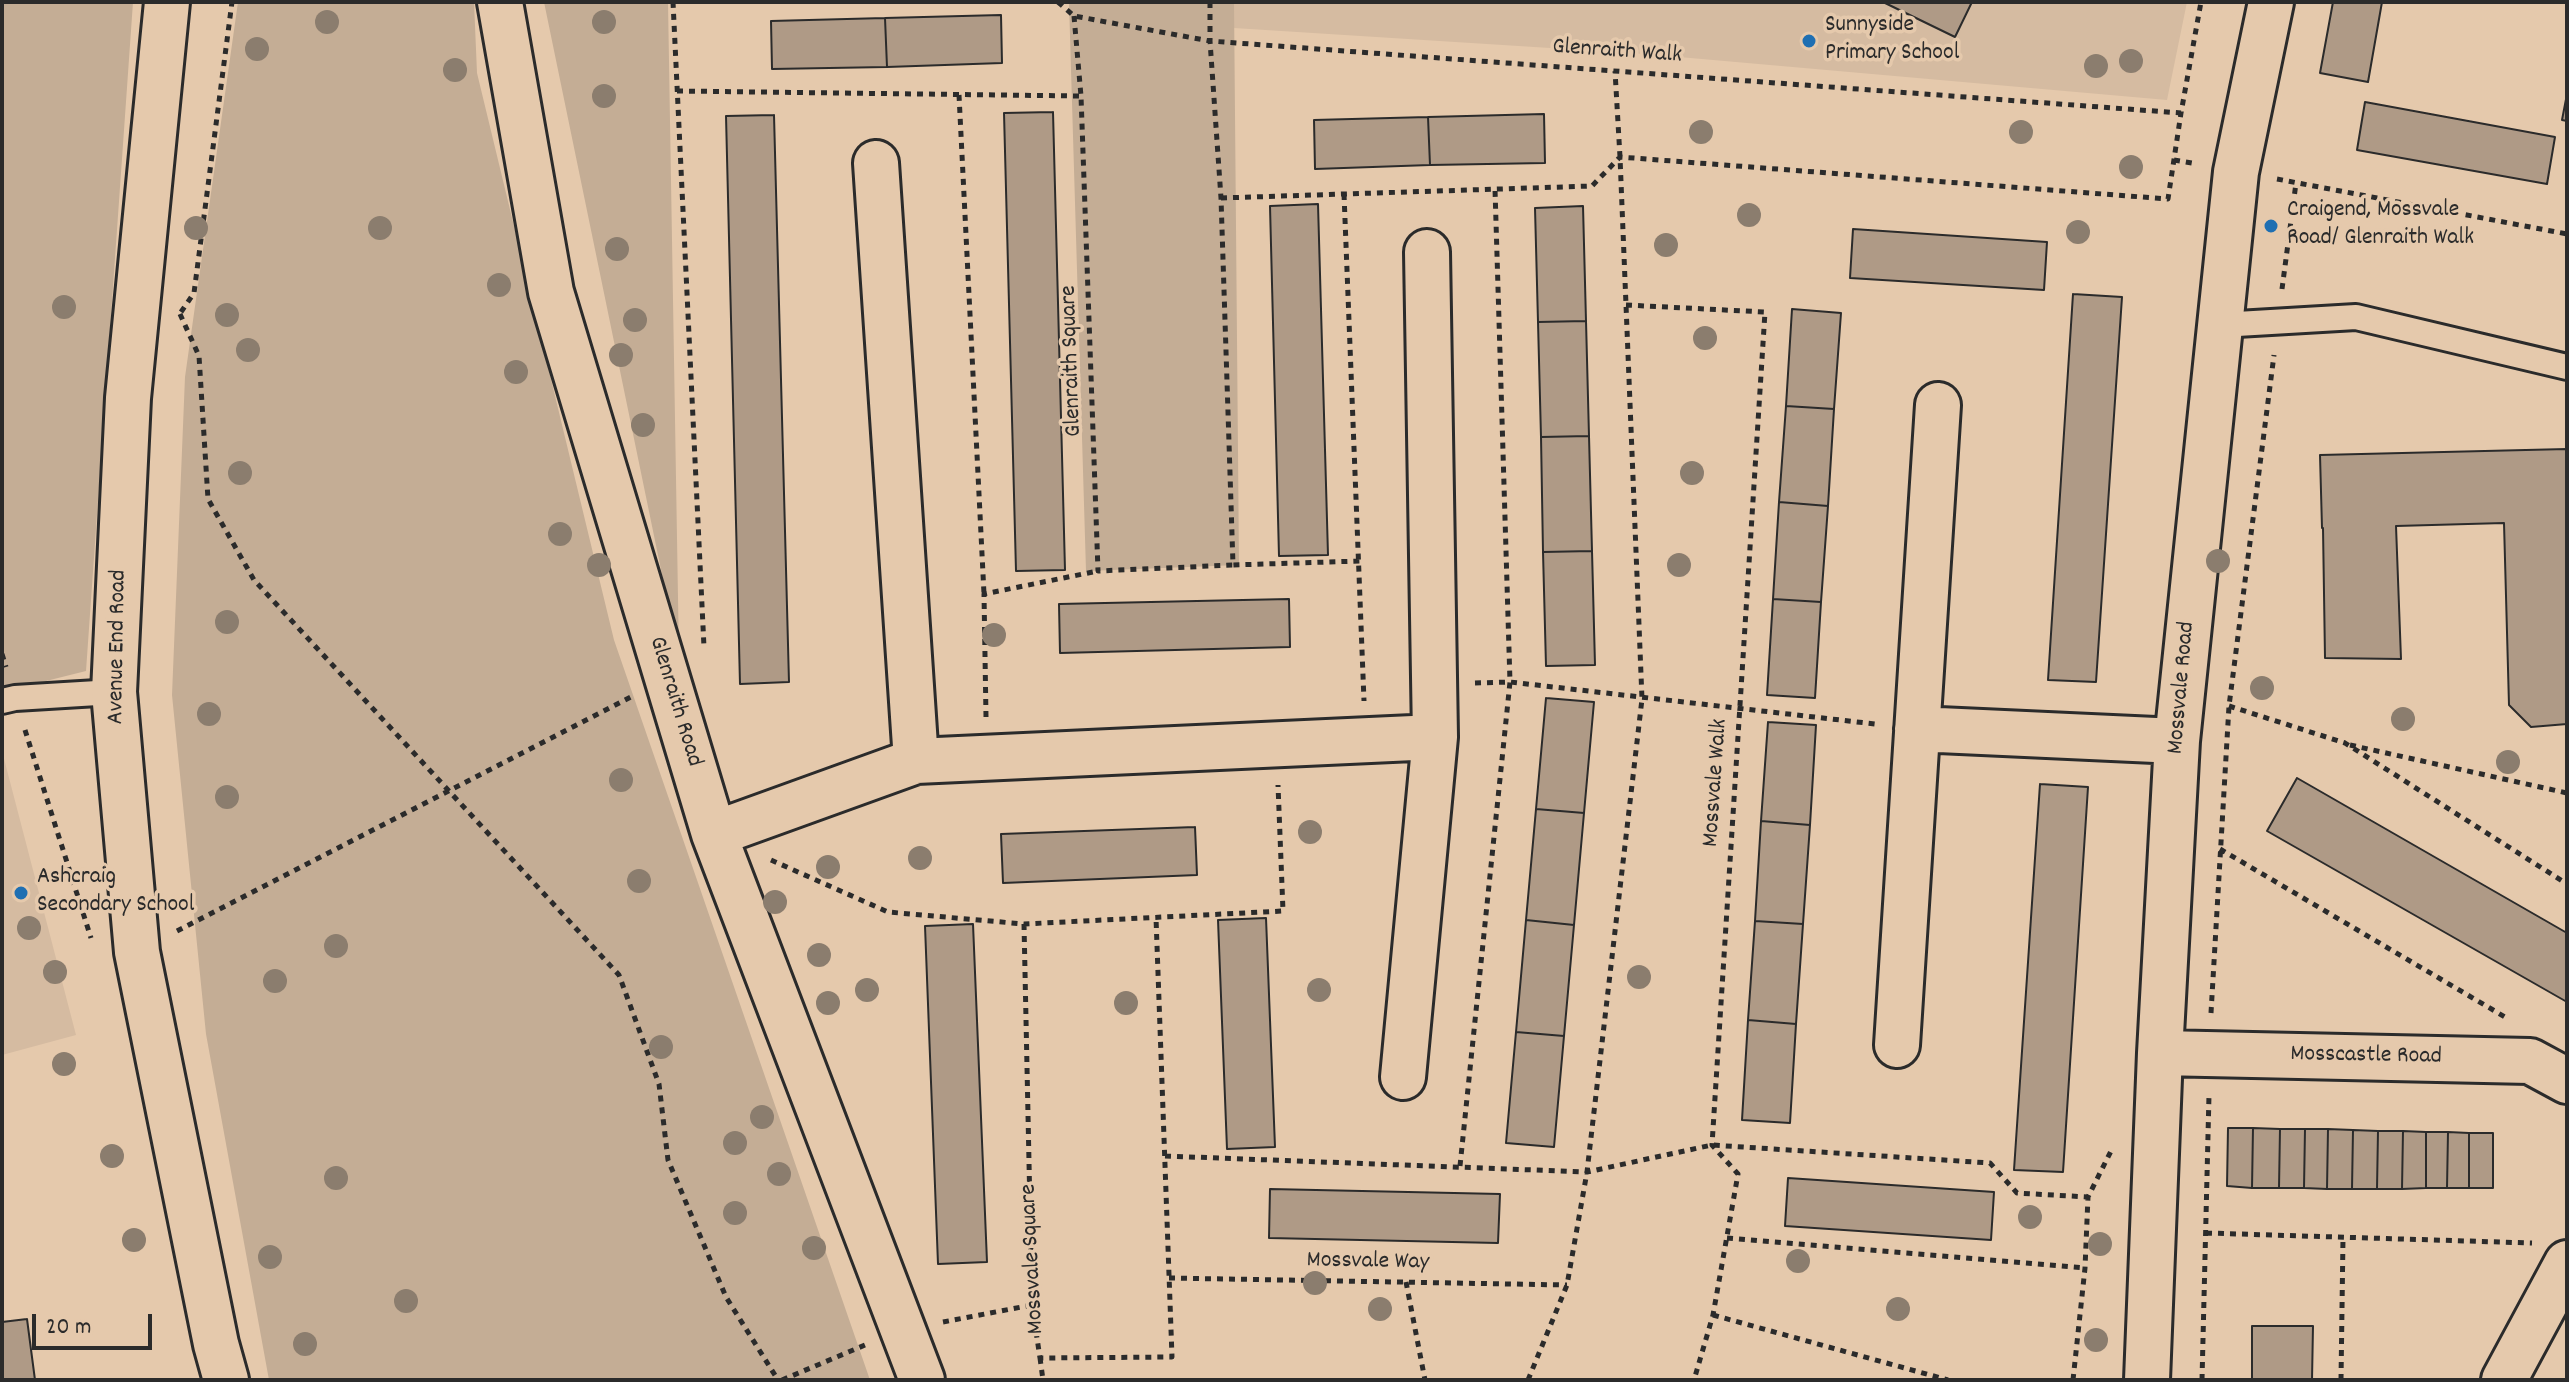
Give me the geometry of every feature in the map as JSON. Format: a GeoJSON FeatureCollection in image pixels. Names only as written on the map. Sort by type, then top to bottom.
{"type":"FeatureCollection","features":[{"type":"Feature","properties":{"kind":"street","name":"Avenue End Road"},"geometry":{"type":"LineString","coordinates":[[167,2],[128,398],[114,692],[137,952],[216,1344],[226,1380]]}},
{"type":"Feature","properties":{"kind":"street","name":"Glenraith Road"},"geometry":{"type":"LineString","coordinates":[[500,2],[551,292],[686,669],[714,834],[922,1380]]}},
{"type":"Feature","properties":{"kind":"street","name":"Mossvale Road"},"geometry":{"type":"LineString","coordinates":[[2147,1380],[2177,741],[2236,172],[2271,2]]}},
{"type":"Feature","properties":{"kind":"street"},"geometry":{"type":"LineString","coordinates":[[876,163],[916,761]]}},
{"type":"Feature","properties":{"kind":"street"},"geometry":{"type":"LineString","coordinates":[[1403,1077],[1435,737],[1427,252]]}},
{"type":"Feature","properties":{"kind":"street"},"geometry":{"type":"LineString","coordinates":[[1897,1045],[1938,405]]}},
{"type":"Feature","properties":{"kind":"street"},"geometry":{"type":"LineString","coordinates":[[1917,729],[2177,741]]}},
{"type":"Feature","properties":{"kind":"street"},"geometry":{"type":"LineString","coordinates":[[714,834],[916,761],[1435,737]]}},
{"type":"Feature","properties":{"kind":"street","name":"Mosscastle Road"},"geometry":{"type":"LineString","coordinates":[[2160,1053],[2530,1061],[2567,1081]]}},
{"type":"Feature","properties":{"kind":"street"},"geometry":{"type":"LineString","coordinates":[[2504,1380],[2551,1253]]}},
{"type":"Feature","properties":{"kind":"lane"},"geometry":{"type":"LineString","coordinates":[[2220,325],[2356,317],[2567,367]]}},
{"type":"Feature","properties":{"kind":"lane"},"geometry":{"type":"LineString","coordinates":[[8,700],[114,692]]}},
{"type":"Feature","properties":{"kind":"path"},"geometry":{"type":"LineString","coordinates":[[173,326],[194,293],[232,2]]}},
{"type":"Feature","properties":{"kind":"path"},"geometry":{"type":"LineString","coordinates":[[137,952],[686,669],[673,2]]}},
{"type":"Feature","properties":{"kind":"path"},"geometry":{"type":"LineString","coordinates":[[1058,2],[1074,16]]}},
{"type":"Feature","properties":{"kind":"path"},"geometry":{"type":"LineString","coordinates":[[1210,2],[1221,198],[1233,565]]}},
{"type":"Feature","properties":{"kind":"path"},"geometry":{"type":"LineString","coordinates":[[1620,157],[2168,199],[2201,2]]}},
{"type":"Feature","properties":{"kind":"path","name":"Glenraith Walk"},"geometry":{"type":"LineString","coordinates":[[1074,16],[1210,41],[2181,113]]}},
{"type":"Feature","properties":{"kind":"path","name":"Glenraith Square"},"geometry":{"type":"LineString","coordinates":[[1074,16],[1081,96],[1098,571]]}},
{"type":"Feature","properties":{"kind":"path"},"geometry":{"type":"LineString","coordinates":[[1528,1380],[1567,1285],[1587,1172],[1642,699],[1615,71]]}},
{"type":"Feature","properties":{"kind":"path"},"geometry":{"type":"LineString","coordinates":[[677,91],[1081,96]]}},
{"type":"Feature","properties":{"kind":"path"},"geometry":{"type":"LineString","coordinates":[[959,95],[984,594],[986,758]]}},
{"type":"Feature","properties":{"kind":"path"},"geometry":{"type":"LineString","coordinates":[[1221,198],[1592,186],[1620,157]]}},
{"type":"Feature","properties":{"kind":"path"},"geometry":{"type":"LineString","coordinates":[[2174,160],[2567,234]]}},
{"type":"Feature","properties":{"kind":"path"},"geometry":{"type":"LineString","coordinates":[[2202,1380],[2209,1054],[2229,706],[2296,183]]}},
{"type":"Feature","properties":{"kind":"path"},"geometry":{"type":"LineString","coordinates":[[1460,1166],[1510,682],[1495,189]]}},
{"type":"Feature","properties":{"kind":"path"},"geometry":{"type":"LineString","coordinates":[[1344,194],[1365,740]]}},
{"type":"Feature","properties":{"kind":"path","name":"Mossvale Walk"},"geometry":{"type":"LineString","coordinates":[[1626,305],[1765,312],[1712,1145]]}},
{"type":"Feature","properties":{"kind":"path"},"geometry":{"type":"LineString","coordinates":[[180,314],[199,356],[208,499],[254,580],[619,975],[659,1084],[668,1160],[726,1297],[780,1380],[902,1329],[1032,1305]]}},
{"type":"Feature","properties":{"kind":"path"},"geometry":{"type":"LineString","coordinates":[[984,594],[1098,571],[1360,561]]}},
{"type":"Feature","properties":{"kind":"path"},"geometry":{"type":"LineString","coordinates":[[2,654],[8,700],[91,939]]}},
{"type":"Feature","properties":{"kind":"path"},"geometry":{"type":"LineString","coordinates":[[1434,683],[1510,682],[1917,729]]}},
{"type":"Feature","properties":{"kind":"path"},"geometry":{"type":"LineString","coordinates":[[2229,706],[2345,743],[2567,793]]}},
{"type":"Feature","properties":{"kind":"path"},"geometry":{"type":"LineString","coordinates":[[2345,743],[2567,884]]}},
{"type":"Feature","properties":{"kind":"path"},"geometry":{"type":"LineString","coordinates":[[714,834],[888,912],[1024,924],[1283,911],[1277,744]]}},
{"type":"Feature","properties":{"kind":"path"},"geometry":{"type":"LineString","coordinates":[[2220,849],[2512,1021]]}},
{"type":"Feature","properties":{"kind":"path","name":"Mossvale Square"},"geometry":{"type":"LineString","coordinates":[[1024,924],[1032,1305],[1040,1358],[1172,1357],[1156,918]]}},
{"type":"Feature","properties":{"kind":"path"},"geometry":{"type":"LineString","coordinates":[[1165,1156],[1587,1172],[1712,1145],[1990,1163],[2017,1193],[2088,1197]]}},
{"type":"Feature","properties":{"kind":"path"},"geometry":{"type":"LineString","coordinates":[[1694,1380],[1713,1315],[1738,1174],[1712,1145]]}},
{"type":"Feature","properties":{"kind":"path"},"geometry":{"type":"LineString","coordinates":[[2073,1380],[2085,1268],[2088,1197],[2114,1145]]}},
{"type":"Feature","properties":{"kind":"path"},"geometry":{"type":"LineString","coordinates":[[2206,1233],[2343,1238],[2551,1253]]}},
{"type":"Feature","properties":{"kind":"path"},"geometry":{"type":"LineString","coordinates":[[1727,1238],[2085,1268]]}},
{"type":"Feature","properties":{"kind":"path"},"geometry":{"type":"LineString","coordinates":[[2341,1380],[2343,1238]]}},
{"type":"Feature","properties":{"kind":"path","name":"Mossvale Way"},"geometry":{"type":"LineString","coordinates":[[1169,1278],[1567,1285]]}},
{"type":"Feature","properties":{"kind":"path"},"geometry":{"type":"LineString","coordinates":[[1406,1282],[1425,1380]]}},
{"type":"Feature","properties":{"kind":"path"},"geometry":{"type":"LineString","coordinates":[[1713,1315],[1948,1380]]}},
{"type":"Feature","properties":{"kind":"path"},"geometry":{"type":"LineString","coordinates":[[1040,1358],[1043,1380]]}},
{"type":"Feature","properties":{"kind":"shaded area"},"geometry":{"type":"Polygon","coordinates":[[[2,2],[133,2],[86,671],[2,692],[2,2]]]}},
{"type":"Feature","properties":{"kind":"shaded area"},"geometry":{"type":"Polygon","coordinates":[[[238,2],[474,2],[477,73],[614,640],[870,1380],[269,1380],[206,1034],[172,695],[185,377],[238,2]]]}},
{"type":"Feature","properties":{"kind":"shaded area"},"geometry":{"type":"Polygon","coordinates":[[[544,2],[668,2],[679,657],[544,2]]]}},
{"type":"Feature","properties":{"kind":"shaded area"},"geometry":{"type":"Polygon","coordinates":[[[1069,2],[1234,2],[1239,565],[1086,571],[1069,2]]]}},
{"type":"Feature","properties":{"kind":"shaded area","name":"Sunnyside Primary School"},"geometry":{"type":"Polygon","coordinates":[[[1234,2],[2187,2],[2167,100],[1645,54],[1234,28],[1234,2]]]}},
{"type":"Feature","properties":{"kind":"shaded area","name":"Ashcraig Secondary School"},"geometry":{"type":"Polygon","coordinates":[[[2,751],[76,1035],[2,1055],[2,751]]]}},
{"type":"Feature","properties":{"kind":"building"},"geometry":{"type":"Polygon","coordinates":[[[1883,2],[1972,2],[1955,37],[1883,2]]]}},
{"type":"Feature","properties":{"kind":"building"},"geometry":{"type":"Polygon","coordinates":[[[2333,2],[2382,2],[2368,82],[2320,73],[2333,2]]]}},
{"type":"Feature","properties":{"kind":"building"},"geometry":{"type":"Polygon","coordinates":[[[1001,15],[1002,63],[887,67],[885,18],[1001,15]]]}},
{"type":"Feature","properties":{"kind":"building"},"geometry":{"type":"Polygon","coordinates":[[[885,18],[887,67],[772,69],[771,21],[885,18]]]}},
{"type":"Feature","properties":{"kind":"building"},"geometry":{"type":"Polygon","coordinates":[[[2567,94],[2567,121],[2562,120],[2567,94]]]}},
{"type":"Feature","properties":{"kind":"building"},"geometry":{"type":"Polygon","coordinates":[[[2365,102],[2555,137],[2547,184],[2357,150],[2365,102]]]}},
{"type":"Feature","properties":{"kind":"building"},"geometry":{"type":"Polygon","coordinates":[[[1053,112],[1065,570],[1016,571],[1004,113],[1053,112]]]}},
{"type":"Feature","properties":{"kind":"building"},"geometry":{"type":"Polygon","coordinates":[[[1544,114],[1545,163],[1430,165],[1428,117],[1544,114]]]}},
{"type":"Feature","properties":{"kind":"building"},"geometry":{"type":"Polygon","coordinates":[[[774,115],[789,682],[740,684],[726,116],[774,115]]]}},
{"type":"Feature","properties":{"kind":"building"},"geometry":{"type":"Polygon","coordinates":[[[1428,117],[1430,165],[1315,169],[1314,120],[1428,117]]]}},
{"type":"Feature","properties":{"kind":"building"},"geometry":{"type":"Polygon","coordinates":[[[1318,204],[1328,555],[1279,556],[1270,206],[1318,204]]]}},
{"type":"Feature","properties":{"kind":"building"},"geometry":{"type":"Polygon","coordinates":[[[1583,206],[1586,321],[1538,322],[1535,208],[1583,206]]]}},
{"type":"Feature","properties":{"kind":"building"},"geometry":{"type":"Polygon","coordinates":[[[1853,229],[2047,242],[2044,290],[1850,278],[1853,229]]]}},
{"type":"Feature","properties":{"kind":"building"},"geometry":{"type":"Polygon","coordinates":[[[2073,294],[2122,297],[2096,682],[2048,680],[2073,294]]]}},
{"type":"Feature","properties":{"kind":"building"},"geometry":{"type":"Polygon","coordinates":[[[1792,309],[1841,313],[1834,409],[1786,406],[1792,309]]]}},
{"type":"Feature","properties":{"kind":"building"},"geometry":{"type":"Polygon","coordinates":[[[1586,321],[1589,436],[1541,437],[1538,322],[1586,321]]]}},
{"type":"Feature","properties":{"kind":"building"},"geometry":{"type":"Polygon","coordinates":[[[1786,406],[1834,409],[1828,506],[1779,502],[1786,406]]]}},
{"type":"Feature","properties":{"kind":"building"},"geometry":{"type":"Polygon","coordinates":[[[1589,436],[1592,551],[1543,552],[1541,437],[1589,436]]]}},
{"type":"Feature","properties":{"kind":"building"},"geometry":{"type":"Polygon","coordinates":[[[2567,449],[2567,724],[2531,727],[2509,705],[2504,523],[2396,526],[2401,659],[2325,658],[2320,455],[2567,449]]]}},
{"type":"Feature","properties":{"kind":"building"},"geometry":{"type":"Polygon","coordinates":[[[1779,502],[1828,506],[1821,602],[1773,599],[1779,502]]]}},
{"type":"Feature","properties":{"kind":"building"},"geometry":{"type":"Polygon","coordinates":[[[1592,551],[1595,665],[1546,666],[1543,552],[1592,551]]]}},
{"type":"Feature","properties":{"kind":"building"},"geometry":{"type":"Polygon","coordinates":[[[1289,599],[1290,647],[1060,653],[1059,604],[1289,599]]]}},
{"type":"Feature","properties":{"kind":"building"},"geometry":{"type":"Polygon","coordinates":[[[1773,599],[1821,602],[1815,698],[1767,695],[1773,599]]]}},
{"type":"Feature","properties":{"kind":"building"},"geometry":{"type":"Polygon","coordinates":[[[1546,698],[1594,702],[1584,813],[1536,809],[1546,698]]]}},
{"type":"Feature","properties":{"kind":"building"},"geometry":{"type":"Polygon","coordinates":[[[1768,722],[1816,725],[1810,825],[1761,821],[1768,722]]]}},
{"type":"Feature","properties":{"kind":"building"},"geometry":{"type":"Polygon","coordinates":[[[2297,778],[2567,933],[2567,1002],[2267,831],[2297,778]]]}},
{"type":"Feature","properties":{"kind":"building"},"geometry":{"type":"Polygon","coordinates":[[[2040,784],[2088,787],[2063,1172],[2014,1170],[2040,784]]]}},
{"type":"Feature","properties":{"kind":"building"},"geometry":{"type":"Polygon","coordinates":[[[1536,809],[1584,813],[1574,925],[1526,920],[1536,809]]]}},
{"type":"Feature","properties":{"kind":"building"},"geometry":{"type":"Polygon","coordinates":[[[1761,821],[1810,825],[1803,924],[1755,921],[1761,821]]]}},
{"type":"Feature","properties":{"kind":"building"},"geometry":{"type":"Polygon","coordinates":[[[1195,827],[1197,875],[1003,883],[1001,834],[1195,827]]]}},
{"type":"Feature","properties":{"kind":"building"},"geometry":{"type":"Polygon","coordinates":[[[1266,918],[1275,1147],[1227,1149],[1218,920],[1266,918]]]}},
{"type":"Feature","properties":{"kind":"building"},"geometry":{"type":"Polygon","coordinates":[[[1526,920],[1574,925],[1564,1036],[1516,1032],[1526,920]]]}},
{"type":"Feature","properties":{"kind":"building"},"geometry":{"type":"Polygon","coordinates":[[[1755,921],[1803,924],[1796,1024],[1748,1020],[1755,921]]]}},
{"type":"Feature","properties":{"kind":"building"},"geometry":{"type":"Polygon","coordinates":[[[973,924],[987,1262],[938,1264],[925,926],[973,924]]]}},
{"type":"Feature","properties":{"kind":"building"},"geometry":{"type":"Polygon","coordinates":[[[1748,1020],[1796,1024],[1790,1123],[1742,1120],[1748,1020]]]}},
{"type":"Feature","properties":{"kind":"building"},"geometry":{"type":"Polygon","coordinates":[[[1516,1032],[1564,1036],[1554,1147],[1506,1143],[1516,1032]]]}},
{"type":"Feature","properties":{"kind":"building"},"geometry":{"type":"Polygon","coordinates":[[[2228,1128],[2253,1128],[2252,1188],[2227,1186],[2228,1128]]]}},
{"type":"Feature","properties":{"kind":"building"},"geometry":{"type":"Polygon","coordinates":[[[2253,1128],[2280,1129],[2279,1188],[2252,1188],[2253,1128]]]}},
{"type":"Feature","properties":{"kind":"building"},"geometry":{"type":"Polygon","coordinates":[[[2280,1129],[2305,1129],[2304,1188],[2279,1188],[2280,1129]]]}},
{"type":"Feature","properties":{"kind":"building"},"geometry":{"type":"Polygon","coordinates":[[[2305,1129],[2328,1129],[2327,1189],[2304,1188],[2305,1129]]]}},
{"type":"Feature","properties":{"kind":"building"},"geometry":{"type":"Polygon","coordinates":[[[2328,1129],[2353,1130],[2352,1189],[2327,1189],[2328,1129]]]}},
{"type":"Feature","properties":{"kind":"building"},"geometry":{"type":"Polygon","coordinates":[[[2353,1130],[2378,1131],[2377,1189],[2352,1189],[2353,1130]]]}},
{"type":"Feature","properties":{"kind":"building"},"geometry":{"type":"Polygon","coordinates":[[[2378,1131],[2403,1131],[2402,1189],[2377,1189],[2378,1131]]]}},
{"type":"Feature","properties":{"kind":"building"},"geometry":{"type":"Polygon","coordinates":[[[2403,1131],[2426,1132],[2426,1188],[2402,1189],[2403,1131]]]}},
{"type":"Feature","properties":{"kind":"building"},"geometry":{"type":"Polygon","coordinates":[[[2426,1132],[2448,1132],[2447,1188],[2426,1188],[2426,1132]]]}},
{"type":"Feature","properties":{"kind":"building"},"geometry":{"type":"Polygon","coordinates":[[[2448,1132],[2469,1133],[2469,1188],[2447,1188],[2448,1132]]]}},
{"type":"Feature","properties":{"kind":"building"},"geometry":{"type":"Polygon","coordinates":[[[2469,1133],[2493,1133],[2493,1188],[2469,1188],[2469,1133]]]}},
{"type":"Feature","properties":{"kind":"building"},"geometry":{"type":"Polygon","coordinates":[[[1788,1178],[1994,1192],[1991,1240],[1785,1226],[1788,1178]]]}},
{"type":"Feature","properties":{"kind":"building"},"geometry":{"type":"Polygon","coordinates":[[[1270,1189],[1500,1194],[1498,1243],[1269,1238],[1270,1189]]]}},
{"type":"Feature","properties":{"kind":"building"},"geometry":{"type":"Polygon","coordinates":[[[27,1319],[35,1380],[2,1380],[2,1322],[27,1319]]]}},
{"type":"Feature","properties":{"kind":"building"},"geometry":{"type":"Polygon","coordinates":[[[2252,1326],[2313,1326],[2312,1380],[2252,1380],[2252,1326]]]}},
{"type":"Feature","properties":{"kind":"place","name":"Sunnyside Primary School"},"geometry":{"type":"Point","coordinates":[1809,41]}},
{"type":"Feature","properties":{"kind":"place","name":"Craigend, Mossvale Road/ Glenraith Walk"},"geometry":{"type":"Point","coordinates":[2271,226]}},
{"type":"Feature","properties":{"kind":"place","name":"Ashcraig Secondary School"},"geometry":{"type":"Point","coordinates":[21,893]}}]}
